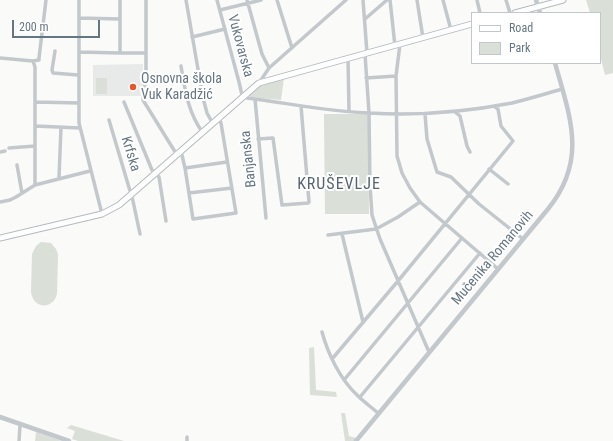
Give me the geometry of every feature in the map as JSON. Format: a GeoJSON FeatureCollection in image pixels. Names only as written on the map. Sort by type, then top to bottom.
{"type":"FeatureCollection","features":[{"type":"Feature","properties":{"kind":"main road"},"geometry":{"type":"LineString","coordinates":[[519,12],[563,0]]}},
{"type":"Feature","properties":{"kind":"main road"},"geometry":{"type":"LineString","coordinates":[[0,238],[102,214],[120,206],[259,83],[471,24]]}},
{"type":"Feature","properties":{"kind":"street"},"geometry":{"type":"LineString","coordinates":[[0,58],[33,61],[39,60],[46,0]]}},
{"type":"Feature","properties":{"kind":"street"},"geometry":{"type":"LineString","coordinates":[[79,0],[78,75],[80,128],[102,214]]}},
{"type":"Feature","properties":{"kind":"street"},"geometry":{"type":"LineString","coordinates":[[120,0],[120,53]]}},
{"type":"Feature","properties":{"kind":"street"},"geometry":{"type":"LineString","coordinates":[[146,0],[145,91],[143,100],[179,153],[186,168],[193,219],[236,213],[219,118]]}},
{"type":"Feature","properties":{"kind":"street"},"geometry":{"type":"LineString","coordinates":[[186,0],[206,109],[213,124]]}},
{"type":"Feature","properties":{"kind":"street","name":"Vukovarska"},"geometry":{"type":"LineString","coordinates":[[217,0],[238,82],[244,96]]}},
{"type":"Feature","properties":{"kind":"street"},"geometry":{"type":"LineString","coordinates":[[220,10],[261,0]]}},
{"type":"Feature","properties":{"kind":"street"},"geometry":{"type":"LineString","coordinates":[[277,0],[292,48]]}},
{"type":"Feature","properties":{"kind":"street"},"geometry":{"type":"LineString","coordinates":[[338,0],[340,5]]}},
{"type":"Feature","properties":{"kind":"street"},"geometry":{"type":"LineString","coordinates":[[259,83],[269,68],[346,0]]}},
{"type":"Feature","properties":{"kind":"street"},"geometry":{"type":"LineString","coordinates":[[363,0],[365,19],[371,205],[376,229],[429,352]]}},
{"type":"Feature","properties":{"kind":"street"},"geometry":{"type":"LineString","coordinates":[[365,19],[389,0],[397,45],[397,156],[402,173],[420,202],[498,269]]}},
{"type":"Feature","properties":{"kind":"street"},"geometry":{"type":"LineString","coordinates":[[416,0],[423,38]]}},
{"type":"Feature","properties":{"kind":"street"},"geometry":{"type":"LineString","coordinates":[[443,0],[451,30]]}},
{"type":"Feature","properties":{"kind":"street"},"geometry":{"type":"LineString","coordinates":[[477,0],[480,12]]}},
{"type":"Feature","properties":{"kind":"street"},"geometry":{"type":"LineString","coordinates":[[506,0],[510,12]]}},
{"type":"Feature","properties":{"kind":"street"},"geometry":{"type":"LineString","coordinates":[[536,0],[540,12]]}},
{"type":"Feature","properties":{"kind":"street"},"geometry":{"type":"LineString","coordinates":[[248,2],[262,54],[269,68]]}},
{"type":"Feature","properties":{"kind":"street"},"geometry":{"type":"LineString","coordinates":[[79,18],[120,19]]}},
{"type":"Feature","properties":{"kind":"street"},"geometry":{"type":"LineString","coordinates":[[192,37],[225,29]]}},
{"type":"Feature","properties":{"kind":"street"},"geometry":{"type":"LineString","coordinates":[[55,51],[52,70],[54,73],[78,75]]}},
{"type":"Feature","properties":{"kind":"street"},"geometry":{"type":"LineString","coordinates":[[79,52],[146,53]]}},
{"type":"Feature","properties":{"kind":"street"},"geometry":{"type":"LineString","coordinates":[[348,59],[349,111]]}},
{"type":"Feature","properties":{"kind":"street"},"geometry":{"type":"LineString","coordinates":[[33,61],[35,67],[35,184]]}},
{"type":"Feature","properties":{"kind":"street","name":"Mučenika Romanovih"},"geometry":{"type":"LineString","coordinates":[[356,441],[555,201],[565,184],[573,151],[573,141],[571,124],[554,64]]}},
{"type":"Feature","properties":{"kind":"street"},"geometry":{"type":"LineString","coordinates":[[181,66],[187,100],[203,133]]}},
{"type":"Feature","properties":{"kind":"street"},"geometry":{"type":"LineString","coordinates":[[366,78],[396,76]]}},
{"type":"Feature","properties":{"kind":"street"},"geometry":{"type":"LineString","coordinates":[[244,96],[301,106],[368,113],[425,114],[455,112],[494,106],[499,107],[562,90]]}},
{"type":"Feature","properties":{"kind":"street","name":"Banjanska"},"geometry":{"type":"LineString","coordinates":[[255,99],[266,218]]}},
{"type":"Feature","properties":{"kind":"street"},"geometry":{"type":"LineString","coordinates":[[35,102],[79,104]]}},
{"type":"Feature","properties":{"kind":"street"},"geometry":{"type":"LineString","coordinates":[[124,102],[152,170],[159,177],[166,221]]}},
{"type":"Feature","properties":{"kind":"street"},"geometry":{"type":"LineString","coordinates":[[258,139],[273,138],[282,205],[308,203],[301,106]]}},
{"type":"Feature","properties":{"kind":"street"},"geometry":{"type":"LineString","coordinates":[[332,359],[398,281],[512,141],[501,126],[499,107]]}},
{"type":"Feature","properties":{"kind":"street"},"geometry":{"type":"LineString","coordinates":[[460,116],[463,110]]}},
{"type":"Feature","properties":{"kind":"street"},"geometry":{"type":"LineString","coordinates":[[455,112],[460,116],[470,152]]}},
{"type":"Feature","properties":{"kind":"street"},"geometry":{"type":"LineString","coordinates":[[425,114],[427,139],[437,172],[451,176],[479,204],[523,239]]}},
{"type":"Feature","properties":{"kind":"street","name":"Krfska"},"geometry":{"type":"LineString","coordinates":[[109,120],[131,195],[140,234]]}},
{"type":"Feature","properties":{"kind":"street"},"geometry":{"type":"LineString","coordinates":[[35,126],[80,128]]}},
{"type":"Feature","properties":{"kind":"street"},"geometry":{"type":"LineString","coordinates":[[59,178],[61,127]]}},
{"type":"Feature","properties":{"kind":"street"},"geometry":{"type":"LineString","coordinates":[[9,148],[35,146]]}},
{"type":"Feature","properties":{"kind":"street"},"geometry":{"type":"LineString","coordinates":[[0,152],[5,151]]}},
{"type":"Feature","properties":{"kind":"street"},"geometry":{"type":"LineString","coordinates":[[186,168],[227,162]]}},
{"type":"Feature","properties":{"kind":"street"},"geometry":{"type":"LineString","coordinates":[[17,165],[22,192]]}},
{"type":"Feature","properties":{"kind":"street"},"geometry":{"type":"LineString","coordinates":[[490,169],[508,184]]}},
{"type":"Feature","properties":{"kind":"street"},"geometry":{"type":"LineString","coordinates":[[0,202],[10,200],[35,184],[90,171]]}},
{"type":"Feature","properties":{"kind":"street"},"geometry":{"type":"LineString","coordinates":[[189,193],[232,188]]}},
{"type":"Feature","properties":{"kind":"street"},"geometry":{"type":"LineString","coordinates":[[328,235],[376,229],[398,217],[420,202]]}},
{"type":"Feature","properties":{"kind":"street"},"geometry":{"type":"LineString","coordinates":[[342,234],[363,322]]}},
{"type":"Feature","properties":{"kind":"street"},"geometry":{"type":"LineString","coordinates":[[344,380],[462,238]]}},
{"type":"Feature","properties":{"kind":"street"},"geometry":{"type":"LineString","coordinates":[[360,397],[480,253]]}},
{"type":"Feature","properties":{"kind":"street"},"geometry":{"type":"LineString","coordinates":[[322,332],[325,344],[344,380],[378,413]]}},
{"type":"Feature","properties":{"kind":"street"},"geometry":{"type":"LineString","coordinates":[[0,417],[69,441]]}},
{"type":"Feature","properties":{"kind":"street"},"geometry":{"type":"LineString","coordinates":[[19,441],[20,424]]}},
{"type":"Feature","properties":{"kind":"shaded area"},"geometry":{"type":"Polygon","coordinates":[[[143,64],[143,95],[93,96],[93,65],[143,64]]]}},
{"type":"Feature","properties":{"kind":"green space"},"geometry":{"type":"Polygon","coordinates":[[[586,0],[613,0],[613,73],[605,75],[601,59],[601,12],[590,12],[586,0]]]}},
{"type":"Feature","properties":{"kind":"green space"},"geometry":{"type":"Polygon","coordinates":[[[96,78],[107,78],[107,94],[96,94],[96,78]]]}},
{"type":"Feature","properties":{"kind":"green space"},"geometry":{"type":"Polygon","coordinates":[[[284,78],[281,100],[251,97],[249,95],[258,87],[284,78]]]}},
{"type":"Feature","properties":{"kind":"green space"},"geometry":{"type":"Polygon","coordinates":[[[324,114],[368,114],[369,214],[325,214],[324,114]]]}},
{"type":"Feature","properties":{"kind":"green space"},"geometry":{"type":"Polygon","coordinates":[[[41,242],[51,243],[58,254],[57,294],[52,303],[48,305],[35,302],[31,292],[32,254],[36,246],[41,242]]]}},
{"type":"Feature","properties":{"kind":"green space"},"geometry":{"type":"Polygon","coordinates":[[[314,347],[316,390],[336,392],[337,397],[310,395],[309,348],[314,347]]]}},
{"type":"Feature","properties":{"kind":"green space"},"geometry":{"type":"Polygon","coordinates":[[[341,413],[345,413],[349,436],[356,438],[354,441],[345,441],[341,413]]]}},
{"type":"Feature","properties":{"kind":"green space"},"geometry":{"type":"Polygon","coordinates":[[[71,425],[124,441],[78,441],[72,439],[75,431],[67,428],[71,425]]]}},
{"type":"Feature","properties":{"kind":"green space"},"geometry":{"type":"Polygon","coordinates":[[[36,432],[62,441],[35,441],[36,432]]]}},
{"type":"Feature","properties":{"kind":"place","name":"Osnovna škola Vuk Karadžić"},"geometry":{"type":"Point","coordinates":[133,87]}},
{"type":"Feature","properties":{"kind":"district","name":"KRUŠEVLJE"},"geometry":{"type":"Point","coordinates":[339,185]}}]}
